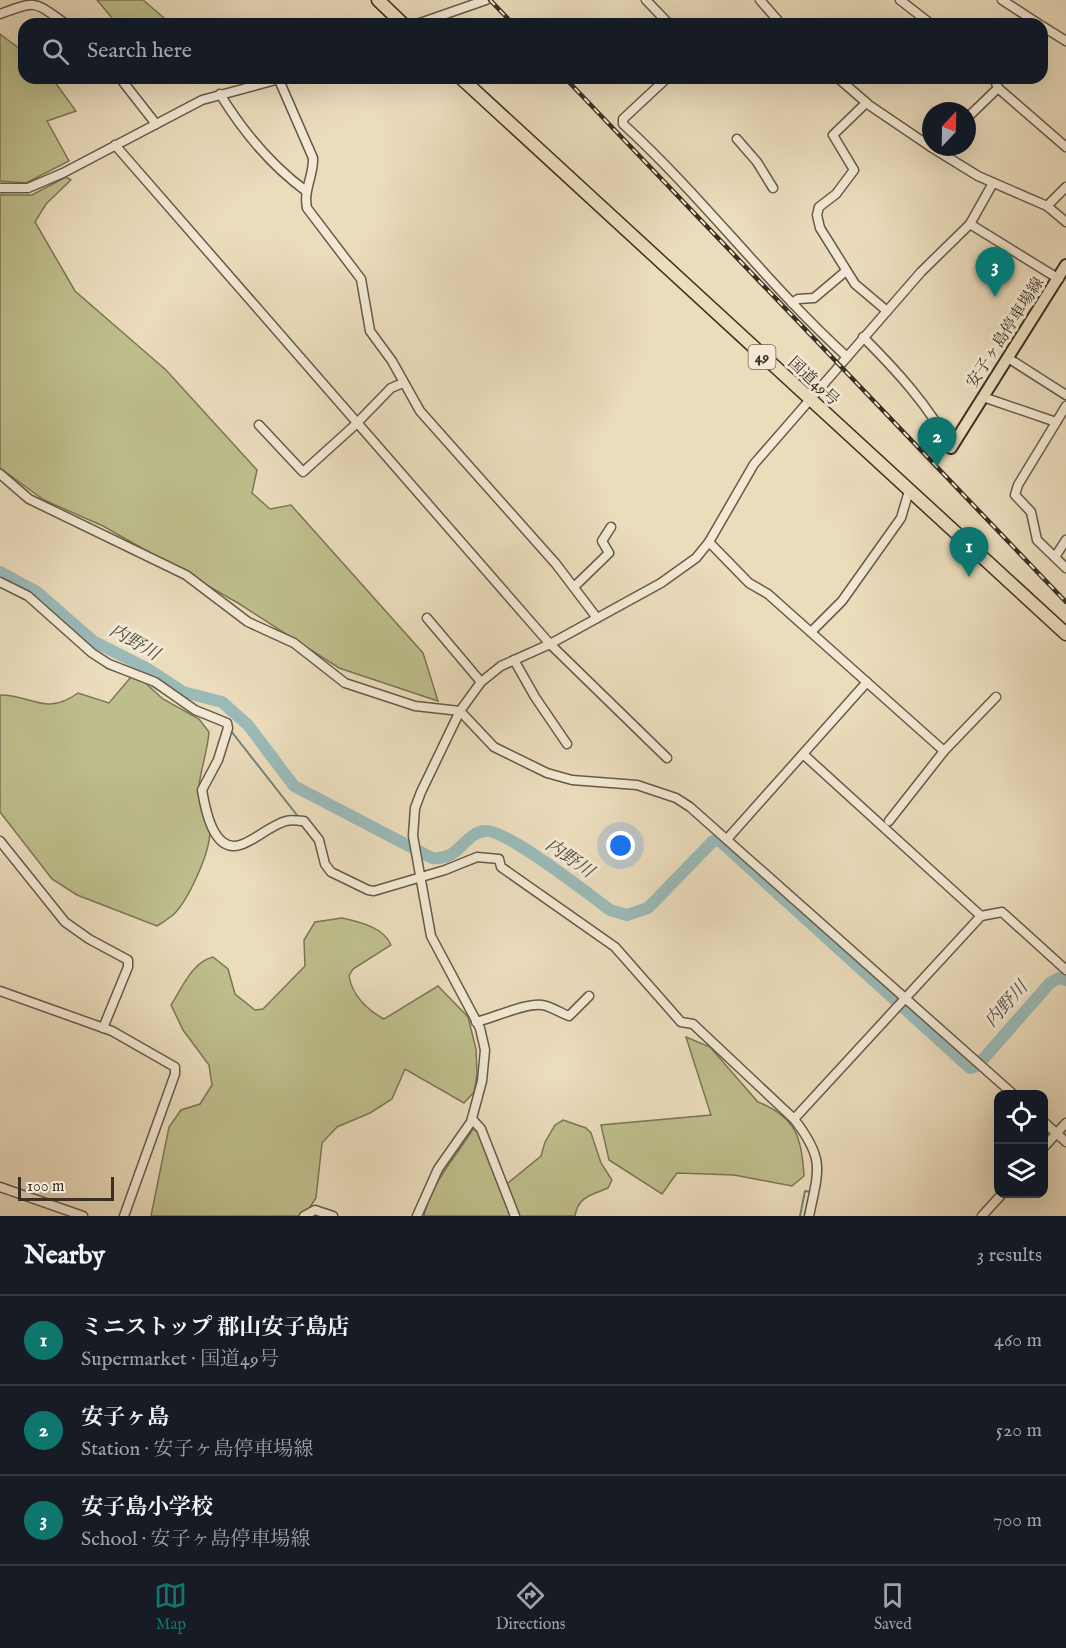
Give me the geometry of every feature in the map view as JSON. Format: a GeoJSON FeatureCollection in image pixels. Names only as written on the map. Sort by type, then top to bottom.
{"type":"FeatureCollection","features":[{"type":"Feature","properties":{"kind":"highway"},"geometry":{"type":"LineString","coordinates":[[378,0],[397,18]]}},
{"type":"Feature","properties":{"kind":"highway","name":"国道49号"},"geometry":{"type":"LineString","coordinates":[[467,84],[1066,634]]}},
{"type":"Feature","properties":{"kind":"main road","name":"安子ヶ島停車場線"},"geometry":{"type":"LineString","coordinates":[[951,448],[1066,265]]}},
{"type":"Feature","properties":{"kind":"street"},"geometry":{"type":"LineString","coordinates":[[434,18],[486,0]]}},
{"type":"Feature","properties":{"kind":"street"},"geometry":{"type":"LineString","coordinates":[[646,0],[663,18]]}},
{"type":"Feature","properties":{"kind":"street"},"geometry":{"type":"LineString","coordinates":[[760,0],[776,18]]}},
{"type":"Feature","properties":{"kind":"street"},"geometry":{"type":"LineString","coordinates":[[900,0],[923,18]]}},
{"type":"Feature","properties":{"kind":"street"},"geometry":{"type":"LineString","coordinates":[[1002,0],[1030,18]]}},
{"type":"Feature","properties":{"kind":"street"},"geometry":{"type":"LineString","coordinates":[[0,14],[19,4],[33,3],[57,18]]}},
{"type":"Feature","properties":{"kind":"street"},"geometry":{"type":"LineString","coordinates":[[1048,29],[1066,41]]}},
{"type":"Feature","properties":{"kind":"street"},"geometry":{"type":"LineString","coordinates":[[125,84],[156,124]]}},
{"type":"Feature","properties":{"kind":"street"},"geometry":{"type":"LineString","coordinates":[[0,188],[28,188],[220,94],[261,84]]}},
{"type":"Feature","properties":{"kind":"street"},"geometry":{"type":"LineString","coordinates":[[283,84],[312,150],[314,168],[305,201],[309,213],[361,279],[370,331],[420,411],[573,586],[597,618]]}},
{"type":"Feature","properties":{"kind":"street"},"geometry":{"type":"LineString","coordinates":[[661,84],[623,119],[623,124],[684,182],[792,303],[847,357]]}},
{"type":"Feature","properties":{"kind":"street"},"geometry":{"type":"LineString","coordinates":[[845,84],[866,103],[922,141]]}},
{"type":"Feature","properties":{"kind":"street"},"geometry":{"type":"LineString","coordinates":[[996,84],[998,88],[1066,147]]}},
{"type":"Feature","properties":{"kind":"street"},"geometry":{"type":"LineString","coordinates":[[976,109],[998,88]]}},
{"type":"Feature","properties":{"kind":"street"},"geometry":{"type":"LineString","coordinates":[[220,94],[234,116],[267,156],[306,191]]}},
{"type":"Feature","properties":{"kind":"street"},"geometry":{"type":"LineString","coordinates":[[866,103],[833,136],[854,170],[853,173],[836,194],[820,206],[817,212],[826,239],[840,257],[855,284],[887,311]]}},
{"type":"Feature","properties":{"kind":"street"},"geometry":{"type":"LineString","coordinates":[[737,139],[757,162],[773,188]]}},
{"type":"Feature","properties":{"kind":"street"},"geometry":{"type":"LineString","coordinates":[[115,145],[550,644],[667,758]]}},
{"type":"Feature","properties":{"kind":"street"},"geometry":{"type":"LineString","coordinates":[[951,156],[993,183],[1047,206],[1066,222]]}},
{"type":"Feature","properties":{"kind":"street"},"geometry":{"type":"LineString","coordinates":[[417,1216],[438,1169],[472,1119],[482,1081],[485,1050],[476,1022],[436,949],[419,877],[413,836],[416,808],[460,711],[481,682],[513,660],[550,644],[685,568],[709,542],[754,464],[921,272],[969,224],[993,183]]}},
{"type":"Feature","properties":{"kind":"street"},"geometry":{"type":"LineString","coordinates":[[1047,206],[1066,187]]}},
{"type":"Feature","properties":{"kind":"street"},"geometry":{"type":"LineString","coordinates":[[969,224],[1059,279]]}},
{"type":"Feature","properties":{"kind":"street"},"geometry":{"type":"LineString","coordinates":[[792,303],[798,299],[814,298],[846,271]]}},
{"type":"Feature","properties":{"kind":"street"},"geometry":{"type":"LineString","coordinates":[[863,338],[893,367],[925,407],[951,448]]}},
{"type":"Feature","properties":{"kind":"street"},"geometry":{"type":"LineString","coordinates":[[1008,358],[1066,395]]}},
{"type":"Feature","properties":{"kind":"street"},"geometry":{"type":"LineString","coordinates":[[259,425],[303,472],[391,388],[403,383]]}},
{"type":"Feature","properties":{"kind":"street"},"geometry":{"type":"LineString","coordinates":[[983,397],[1056,422]]}},
{"type":"Feature","properties":{"kind":"street"},"geometry":{"type":"LineString","coordinates":[[1066,406],[1018,485],[1015,495],[1031,512],[1037,540],[1066,568]]}},
{"type":"Feature","properties":{"kind":"street"},"geometry":{"type":"LineString","coordinates":[[0,474],[29,499],[186,575],[248,622],[289,640],[345,683],[415,706],[460,711],[494,747],[510,757],[562,778],[637,785],[676,798],[728,838],[1007,1090]]}},
{"type":"Feature","properties":{"kind":"street"},"geometry":{"type":"LineString","coordinates":[[811,632],[842,601],[897,524],[906,508],[905,497],[909,492]]}},
{"type":"Feature","properties":{"kind":"street"},"geometry":{"type":"LineString","coordinates":[[573,586],[609,553],[602,541],[611,526]]}},
{"type":"Feature","properties":{"kind":"street"},"geometry":{"type":"LineString","coordinates":[[1055,557],[1066,540]]}},
{"type":"Feature","properties":{"kind":"street"},"geometry":{"type":"LineString","coordinates":[[709,542],[748,583],[768,594],[944,751]]}},
{"type":"Feature","properties":{"kind":"street"},"geometry":{"type":"LineString","coordinates":[[0,582],[28,596],[103,660],[155,682],[195,710],[227,723],[228,728],[218,760],[202,790],[216,836],[224,843],[238,846],[278,823],[304,820],[319,840],[327,868],[340,879],[374,891],[477,857],[489,856],[501,860],[501,867],[615,947],[681,1022],[690,1022],[794,1119],[811,1141],[818,1158],[817,1179],[809,1216]]}},
{"type":"Feature","properties":{"kind":"street"},"geometry":{"type":"LineString","coordinates":[[427,618],[481,682]]}},
{"type":"Feature","properties":{"kind":"street"},"geometry":{"type":"LineString","coordinates":[[513,660],[567,744]]}},
{"type":"Feature","properties":{"kind":"street"},"geometry":{"type":"LineString","coordinates":[[728,838],[867,682]]}},
{"type":"Feature","properties":{"kind":"street"},"geometry":{"type":"LineString","coordinates":[[889,821],[944,751],[996,697]]}},
{"type":"Feature","properties":{"kind":"street"},"geometry":{"type":"LineString","coordinates":[[803,754],[981,916]]}},
{"type":"Feature","properties":{"kind":"street"},"geometry":{"type":"LineString","coordinates":[[0,841],[65,922],[89,939],[128,960],[128,967],[103,1028]]}},
{"type":"Feature","properties":{"kind":"street"},"geometry":{"type":"LineString","coordinates":[[794,1119],[981,916],[1002,912],[1066,970]]}},
{"type":"Feature","properties":{"kind":"street"},"geometry":{"type":"LineString","coordinates":[[0,991],[103,1028],[172,1064],[176,1069],[124,1216]]}},
{"type":"Feature","properties":{"kind":"street"},"geometry":{"type":"LineString","coordinates":[[476,1022],[501,1016],[530,1004],[544,1005],[569,1016],[589,996]]}},
{"type":"Feature","properties":{"kind":"street"},"geometry":{"type":"LineString","coordinates":[[472,1119],[481,1129],[515,1216]]}},
{"type":"Feature","properties":{"kind":"street"},"geometry":{"type":"LineString","coordinates":[[1047,1144],[1066,1123]]}},
{"type":"Feature","properties":{"kind":"street"},"geometry":{"type":"LineString","coordinates":[[1048,1126],[1066,1142]]}},
{"type":"Feature","properties":{"kind":"street"},"geometry":{"type":"LineString","coordinates":[[0,1187],[83,1216]]}},
{"type":"Feature","properties":{"kind":"street"},"geometry":{"type":"LineString","coordinates":[[982,1216],[998,1198]]}},
{"type":"Feature","properties":{"kind":"street"},"geometry":{"type":"LineString","coordinates":[[304,1216],[315,1210],[333,1216]]}},
{"type":"Feature","properties":{"kind":"green space"},"geometry":{"type":"Polygon","coordinates":[[[97,0],[143,0],[164,18],[112,18],[97,0]]]}},
{"type":"Feature","properties":{"kind":"green space"},"geometry":{"type":"Polygon","coordinates":[[[0,34],[18,48],[18,84],[56,84],[76,111],[47,121],[69,161],[26,183],[0,181],[0,34]]]}},
{"type":"Feature","properties":{"kind":"green space"},"geometry":{"type":"Polygon","coordinates":[[[66,177],[71,180],[46,204],[35,222],[75,291],[166,370],[257,470],[252,493],[270,509],[291,505],[423,653],[438,701],[339,668],[238,603],[103,526],[44,500],[0,468],[0,195],[32,195],[66,177]]]}},
{"type":"Feature","properties":{"kind":"green space"},"geometry":{"type":"Polygon","coordinates":[[[131,677],[142,680],[163,699],[199,719],[209,732],[199,787],[210,825],[209,840],[197,876],[185,899],[173,915],[157,926],[77,895],[52,879],[0,812],[0,695],[47,704],[66,700],[78,693],[109,703],[131,677]]]}},
{"type":"Feature","properties":{"kind":"green space"},"geometry":{"type":"Polygon","coordinates":[[[342,918],[377,930],[388,939],[391,945],[353,969],[349,976],[357,996],[372,1011],[384,1019],[438,986],[468,1017],[476,1049],[477,1074],[474,1092],[464,1103],[405,1069],[392,1099],[370,1113],[337,1127],[322,1143],[316,1198],[304,1216],[151,1216],[169,1127],[181,1110],[200,1104],[212,1085],[209,1065],[183,1030],[171,1005],[184,984],[199,964],[213,957],[228,969],[235,994],[255,1010],[263,1009],[305,966],[304,940],[315,922],[342,918]]]}},
{"type":"Feature","properties":{"kind":"green space"},"geometry":{"type":"Polygon","coordinates":[[[686,1037],[710,1047],[758,1102],[781,1115],[795,1130],[799,1140],[804,1176],[792,1186],[734,1175],[677,1173],[662,1194],[609,1160],[601,1125],[711,1115],[686,1037]]]}},
{"type":"Feature","properties":{"kind":"green space"},"geometry":{"type":"Polygon","coordinates":[[[563,1120],[586,1128],[591,1133],[601,1163],[612,1180],[608,1188],[583,1200],[575,1216],[424,1216],[427,1204],[444,1171],[473,1129],[477,1131],[503,1181],[508,1183],[541,1156],[545,1142],[555,1125],[563,1120]]]}},
{"type":"Feature","properties":{"kind":"waterway","name":"内野川"},"geometry":{"type":"LineString","coordinates":[[0,572],[37,592],[93,641],[148,669],[183,692],[222,702],[248,725],[294,786],[432,858],[441,858],[455,852],[477,833],[484,831],[495,833],[528,850],[610,910],[627,915],[648,908],[713,841],[720,841],[970,1068],[977,1066],[1050,983],[1059,978],[1066,980]]}},
{"type":"Feature","properties":{"kind":"waterway"},"geometry":{"type":"LineString","coordinates":[[92,657],[107,668],[121,673]]}},
{"type":"Feature","properties":{"kind":"waterway"},"geometry":{"type":"LineString","coordinates":[[151,685],[166,695]]}},
{"type":"Feature","properties":{"kind":"waterway"},"geometry":{"type":"LineString","coordinates":[[231,731],[300,819]]}},
{"type":"Feature","properties":{"kind":"waterway"},"geometry":{"type":"LineString","coordinates":[[449,872],[480,861]]}},
{"type":"Feature","properties":{"kind":"waterway"},"geometry":{"type":"LineString","coordinates":[[503,863],[518,874]]}},
{"type":"Feature","properties":{"kind":"waterway"},"geometry":{"type":"LineString","coordinates":[[330,876],[362,891]]}},
{"type":"Feature","properties":{"kind":"waterway"},"geometry":{"type":"LineString","coordinates":[[544,892],[611,939]]}},
{"type":"Feature","properties":{"kind":"waterway"},"geometry":{"type":"LineString","coordinates":[[691,1028],[726,1061]]}},
{"type":"Feature","properties":{"kind":"waterway"},"geometry":{"type":"LineString","coordinates":[[800,1216],[805,1191],[811,1192]]}},
{"type":"Feature","properties":{"kind":"railway"},"geometry":{"type":"LineString","coordinates":[[490,0],[507,18]]}},
{"type":"Feature","properties":{"kind":"railway"},"geometry":{"type":"LineString","coordinates":[[571,84],[1066,602]]}},
{"type":"Feature","properties":{"kind":"place","name":"安子島小学校"},"geometry":{"type":"Point","coordinates":[995,297]}},
{"type":"Feature","properties":{"kind":"place","name":"安子ヶ島"},"geometry":{"type":"Point","coordinates":[937,467]}},
{"type":"Feature","properties":{"kind":"place","name":"ミニストップ 郡山安子島店"},"geometry":{"type":"Point","coordinates":[969,577]}}]}
